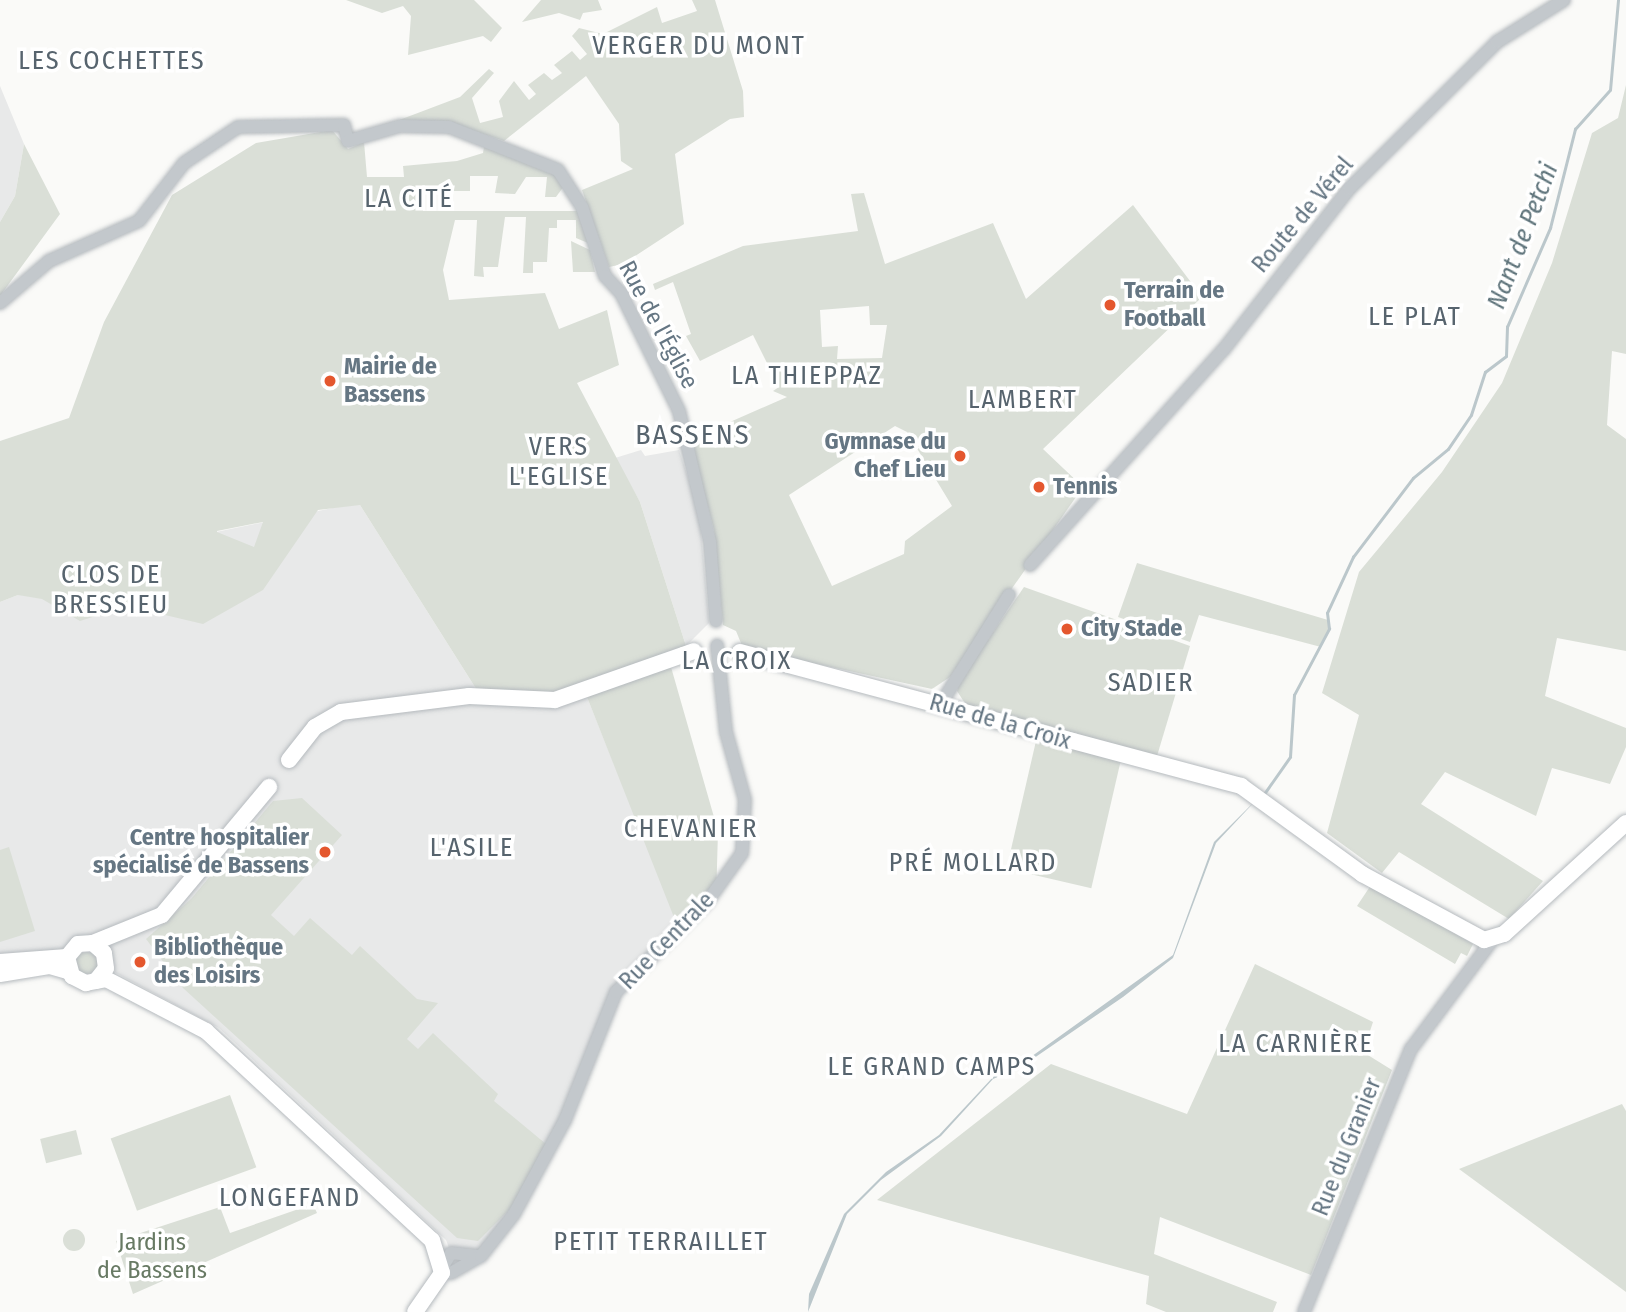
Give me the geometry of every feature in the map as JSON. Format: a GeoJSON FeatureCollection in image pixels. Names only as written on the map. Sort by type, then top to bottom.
{"type":"FeatureCollection","features":[{"type":"Feature","properties":{"kind":"main road"},"geometry":{"type":"LineString","coordinates":[[289,760],[314,727],[341,712],[469,696],[555,699],[694,651]]}},
{"type":"Feature","properties":{"kind":"main road","name":"Rue de la Croix"},"geometry":{"type":"LineString","coordinates":[[740,652],[1262,796],[1362,874],[1471,936],[1493,939]]}},
{"type":"Feature","properties":{"kind":"main road"},"geometry":{"type":"LineString","coordinates":[[96,981],[102,953],[117,934],[162,915],[269,787]]}},
{"type":"Feature","properties":{"kind":"main road"},"geometry":{"type":"LineString","coordinates":[[1493,939],[1626,823]]}},
{"type":"Feature","properties":{"kind":"main road"},"geometry":{"type":"LineString","coordinates":[[68,964],[78,944],[102,953],[219,1028],[446,1240],[447,1263],[424,1312]]}},
{"type":"Feature","properties":{"kind":"main road"},"geometry":{"type":"LineString","coordinates":[[0,962],[68,964]]}},
{"type":"Feature","properties":{"kind":"main road"},"geometry":{"type":"LineString","coordinates":[[0,974],[68,964]]}},
{"type":"Feature","properties":{"kind":"main road"},"geometry":{"type":"LineString","coordinates":[[68,964],[82,982],[106,979],[206,1031],[432,1240],[447,1263]]}},
{"type":"Feature","properties":{"kind":"main road"},"geometry":{"type":"LineString","coordinates":[[415,1312],[447,1263]]}},
{"type":"Feature","properties":{"kind":"street","name":"Route de Vérel"},"geometry":{"type":"LineString","coordinates":[[1030,565],[1237,334],[1349,189],[1497,42],[1550,4],[1564,0]]}},
{"type":"Feature","properties":{"kind":"street","name":"Rue de l'Église"},"geometry":{"type":"LineString","coordinates":[[0,303],[49,261],[139,221],[184,163],[226,131],[255,124],[344,125],[348,141],[400,126],[449,127],[567,178],[605,276],[621,293],[679,411],[710,542],[716,621]]}},
{"type":"Feature","properties":{"kind":"street"},"geometry":{"type":"LineString","coordinates":[[940,705],[1009,595]]}},
{"type":"Feature","properties":{"kind":"street","name":"Rue Centrale"},"geometry":{"type":"LineString","coordinates":[[481,1256],[547,1158],[616,992],[707,902],[742,853],[745,800],[726,732],[717,645]]}},
{"type":"Feature","properties":{"kind":"street","name":"Rue du Granier"},"geometry":{"type":"LineString","coordinates":[[1304,1312],[1411,1049],[1493,939]]}},
{"type":"Feature","properties":{"kind":"street"},"geometry":{"type":"LineString","coordinates":[[447,1263],[481,1256]]}},
{"type":"Feature","properties":{"kind":"street"},"geometry":{"type":"LineString","coordinates":[[447,1263],[481,1256]]}},
{"type":"Feature","properties":{"kind":"shaded area"},"geometry":{"type":"Polygon","coordinates":[[[0,86],[24,144],[15,196],[0,222],[0,86]]]}},
{"type":"Feature","properties":{"kind":"shaded area"},"geometry":{"type":"Polygon","coordinates":[[[641,450],[645,456],[679,450],[699,511],[709,623],[686,646],[640,502],[615,458],[641,450]]]}},
{"type":"Feature","properties":{"kind":"shaded area","name":"Centre hospitalier spécialisé de Bassens"},"geometry":{"type":"Polygon","coordinates":[[[347,505],[360,505],[480,695],[587,697],[680,928],[627,979],[565,1120],[481,1256],[451,1253],[446,1240],[219,1028],[116,973],[104,953],[73,948],[0,962],[0,602],[138,548],[347,505]]]}},
{"type":"Feature","properties":{"kind":"shaded area"},"geometry":{"type":"Polygon","coordinates":[[[1260,796],[1216,843],[1173,958],[1123,997],[1021,1067],[993,1079],[941,1136],[881,1180],[847,1214],[808,1312],[809,1294],[844,1214],[886,1172],[939,1135],[994,1076],[1021,1064],[1173,955],[1214,842],[1260,796]]]}},
{"type":"Feature","properties":{"kind":"green space"},"geometry":{"type":"Polygon","coordinates":[[[346,0],[474,0],[502,28],[491,42],[483,36],[408,55],[411,16],[403,6],[382,13],[346,0]]]}},
{"type":"Feature","properties":{"kind":"green space"},"geometry":{"type":"Polygon","coordinates":[[[541,0],[598,0],[602,10],[583,13],[580,20],[559,13],[522,22],[541,0]]]}},
{"type":"Feature","properties":{"kind":"green space"},"geometry":{"type":"Polygon","coordinates":[[[692,0],[715,0],[743,91],[744,117],[730,119],[675,154],[684,224],[623,264],[609,267],[582,190],[633,169],[621,161],[619,124],[586,76],[504,141],[451,123],[394,122],[460,97],[489,69],[494,73],[472,98],[480,123],[503,117],[499,101],[514,81],[529,100],[536,94],[528,85],[544,73],[552,80],[562,73],[554,65],[572,51],[580,60],[587,54],[572,36],[579,28],[603,34],[657,7],[662,23],[697,11],[692,0]]]}},
{"type":"Feature","properties":{"kind":"green space"},"geometry":{"type":"Polygon","coordinates":[[[1626,85],[1626,354],[1612,351],[1607,425],[1626,439],[1626,651],[1557,638],[1545,696],[1626,728],[1626,747],[1610,784],[1552,768],[1536,816],[1445,772],[1421,804],[1543,881],[1509,919],[1399,852],[1382,873],[1327,833],[1359,715],[1322,693],[1359,572],[1442,472],[1502,383],[1552,263],[1592,133],[1618,118],[1626,85]]]}},
{"type":"Feature","properties":{"kind":"green space"},"geometry":{"type":"Polygon","coordinates":[[[332,130],[348,149],[364,142],[367,177],[404,177],[403,166],[457,161],[483,153],[484,147],[554,175],[564,186],[556,197],[545,197],[547,177],[526,177],[515,194],[495,193],[498,176],[470,176],[470,191],[424,191],[423,211],[579,211],[588,243],[576,238],[576,220],[557,220],[557,228],[549,228],[547,262],[533,262],[533,273],[523,273],[526,217],[505,217],[498,267],[483,267],[484,277],[474,276],[477,220],[455,220],[443,270],[449,300],[545,293],[559,329],[607,310],[619,365],[577,383],[640,502],[686,646],[669,660],[718,831],[716,901],[687,931],[677,925],[587,697],[480,695],[360,505],[318,510],[263,590],[203,624],[127,606],[80,621],[42,599],[18,595],[0,602],[0,441],[69,418],[104,322],[172,195],[256,143],[332,130]],[[263,522],[217,531],[217,532],[254,547],[263,522]]]}},
{"type":"Feature","properties":{"kind":"green space"},"geometry":{"type":"Polygon","coordinates":[[[24,144],[60,214],[0,296],[0,222],[15,196],[24,144]]]}},
{"type":"Feature","properties":{"kind":"green space"},"geometry":{"type":"Polygon","coordinates":[[[864,193],[885,264],[993,223],[1026,299],[1133,205],[1202,297],[1043,449],[1083,487],[950,677],[932,689],[743,648],[736,631],[723,625],[714,530],[692,446],[705,433],[787,397],[773,391],[779,387],[753,335],[700,361],[686,336],[691,334],[673,282],[655,290],[653,284],[743,246],[858,231],[851,194],[864,193]],[[869,306],[820,310],[822,347],[838,346],[837,359],[882,358],[887,325],[870,325],[869,306]],[[895,426],[789,495],[832,586],[904,554],[905,541],[952,506],[907,432],[895,426]]]}},
{"type":"Feature","properties":{"kind":"green space"},"geometry":{"type":"Polygon","coordinates":[[[571,241],[590,250],[595,272],[573,272],[571,241]]]}},
{"type":"Feature","properties":{"kind":"green space"},"geometry":{"type":"Polygon","coordinates":[[[1137,563],[1328,620],[1329,629],[1321,647],[1199,615],[1190,642],[1118,617],[1137,563]]]}},
{"type":"Feature","properties":{"kind":"green space"},"geometry":{"type":"Polygon","coordinates":[[[1024,587],[1190,646],[1157,756],[968,708],[957,691],[959,682],[1024,587]]]}},
{"type":"Feature","properties":{"kind":"green space"},"geometry":{"type":"Polygon","coordinates":[[[1036,741],[1121,761],[1091,888],[1007,869],[1036,741]]]}},
{"type":"Feature","properties":{"kind":"green space"},"geometry":{"type":"Polygon","coordinates":[[[302,798],[342,835],[271,915],[294,936],[310,918],[352,955],[360,946],[417,999],[438,1003],[407,1039],[418,1049],[433,1033],[498,1094],[494,1101],[546,1144],[512,1207],[478,1241],[457,1238],[183,988],[146,939],[191,899],[273,801],[302,798]]]}},
{"type":"Feature","properties":{"kind":"green space"},"geometry":{"type":"Polygon","coordinates":[[[9,847],[35,931],[0,942],[0,850],[9,847]]]}},
{"type":"Feature","properties":{"kind":"green space"},"geometry":{"type":"Polygon","coordinates":[[[1371,885],[1473,944],[1467,956],[1461,953],[1455,964],[1357,906],[1371,885]]]}},
{"type":"Feature","properties":{"kind":"green space"},"geometry":{"type":"Polygon","coordinates":[[[87,952],[95,955],[98,963],[95,971],[87,974],[79,971],[76,963],[79,955],[87,952]]]}},
{"type":"Feature","properties":{"kind":"green space"},"geometry":{"type":"Polygon","coordinates":[[[1255,964],[1373,1022],[1363,1052],[1392,1070],[1311,1275],[1160,1217],[1154,1254],[1277,1302],[1273,1312],[1166,1312],[1146,1304],[1149,1276],[877,1200],[1051,1064],[1187,1114],[1255,964]]]}},
{"type":"Feature","properties":{"kind":"green space"},"geometry":{"type":"Polygon","coordinates":[[[230,1095],[256,1167],[137,1211],[111,1138],[230,1095]]]}},
{"type":"Feature","properties":{"kind":"green space"},"geometry":{"type":"Polygon","coordinates":[[[1622,1104],[1626,1111],[1626,1292],[1459,1169],[1622,1104]]]}},
{"type":"Feature","properties":{"kind":"green space"},"geometry":{"type":"Polygon","coordinates":[[[76,1130],[82,1154],[46,1163],[40,1139],[76,1130]]]}},
{"type":"Feature","properties":{"kind":"green space","name":"Jardins de Bassens"},"geometry":{"type":"Polygon","coordinates":[[[313,1204],[317,1213],[133,1294],[116,1241],[220,1207],[230,1233],[313,1204]]]}},
{"type":"Feature","properties":{"kind":"green space"},"geometry":{"type":"Polygon","coordinates":[[[74,1229],[82,1232],[85,1240],[82,1248],[74,1251],[66,1248],[63,1240],[66,1232],[74,1229]]]}},
{"type":"Feature","properties":{"kind":"waterway","name":"Nant de Petchi"},"geometry":{"type":"LineString","coordinates":[[1264,794],[1290,757],[1294,695],[1329,629],[1327,613],[1353,557],[1413,478],[1448,449],[1471,415],[1485,372],[1506,356],[1507,327],[1550,228],[1575,129],[1610,90],[1618,0]]}},
{"type":"Feature","properties":{"kind":"place","name":"Terrain de Football"},"geometry":{"type":"Point","coordinates":[1110,305]}},
{"type":"Feature","properties":{"kind":"place","name":"Mairie de Bassens"},"geometry":{"type":"Point","coordinates":[330,381]}},
{"type":"Feature","properties":{"kind":"place","name":"Gymnase du Chef Lieu"},"geometry":{"type":"Point","coordinates":[960,456]}},
{"type":"Feature","properties":{"kind":"place","name":"Tennis"},"geometry":{"type":"Point","coordinates":[1039,487]}},
{"type":"Feature","properties":{"kind":"place","name":"City Stade"},"geometry":{"type":"Point","coordinates":[1067,629]}},
{"type":"Feature","properties":{"kind":"place","name":"Centre hospitalier spécialisé de Bassens"},"geometry":{"type":"Point","coordinates":[325,852]}},
{"type":"Feature","properties":{"kind":"place","name":"Bibliothèque des Loisirs"},"geometry":{"type":"Point","coordinates":[140,962]}},
{"type":"Feature","properties":{"kind":"district","name":"VERGER DU MONT"},"geometry":{"type":"Point","coordinates":[699,46]}},
{"type":"Feature","properties":{"kind":"district","name":"LES COCHETTES"},"geometry":{"type":"Point","coordinates":[112,61]}},
{"type":"Feature","properties":{"kind":"district","name":"LA CITÉ"},"geometry":{"type":"Point","coordinates":[409,199]}},
{"type":"Feature","properties":{"kind":"district","name":"LE PLAT"},"geometry":{"type":"Point","coordinates":[1415,317]}},
{"type":"Feature","properties":{"kind":"district","name":"LA THIEPPAZ"},"geometry":{"type":"Point","coordinates":[807,376]}},
{"type":"Feature","properties":{"kind":"district","name":"LAMBERT"},"geometry":{"type":"Point","coordinates":[1023,400]}},
{"type":"Feature","properties":{"kind":"district","name":"BASSENS"},"geometry":{"type":"Point","coordinates":[693,435]}},
{"type":"Feature","properties":{"kind":"district","name":"VERS L'EGLISE"},"geometry":{"type":"Point","coordinates":[559,462]}},
{"type":"Feature","properties":{"kind":"district","name":"CLOS DE BRESSIEU"},"geometry":{"type":"Point","coordinates":[111,590]}},
{"type":"Feature","properties":{"kind":"district","name":"LA CROIX"},"geometry":{"type":"Point","coordinates":[737,661]}},
{"type":"Feature","properties":{"kind":"district","name":"SADIER"},"geometry":{"type":"Point","coordinates":[1151,683]}},
{"type":"Feature","properties":{"kind":"district","name":"CHEVANIER"},"geometry":{"type":"Point","coordinates":[691,829]}},
{"type":"Feature","properties":{"kind":"district","name":"L'ASILE"},"geometry":{"type":"Point","coordinates":[472,848]}},
{"type":"Feature","properties":{"kind":"district","name":"PRÉ MOLLARD"},"geometry":{"type":"Point","coordinates":[973,863]}},
{"type":"Feature","properties":{"kind":"district","name":"LA CARNIÈRE"},"geometry":{"type":"Point","coordinates":[1296,1044]}},
{"type":"Feature","properties":{"kind":"district","name":"LE GRAND CAMPS"},"geometry":{"type":"Point","coordinates":[932,1067]}},
{"type":"Feature","properties":{"kind":"district","name":"LONGEFAND"},"geometry":{"type":"Point","coordinates":[290,1198]}},
{"type":"Feature","properties":{"kind":"district","name":"PETIT TERRAILLET"},"geometry":{"type":"Point","coordinates":[661,1242]}}]}
